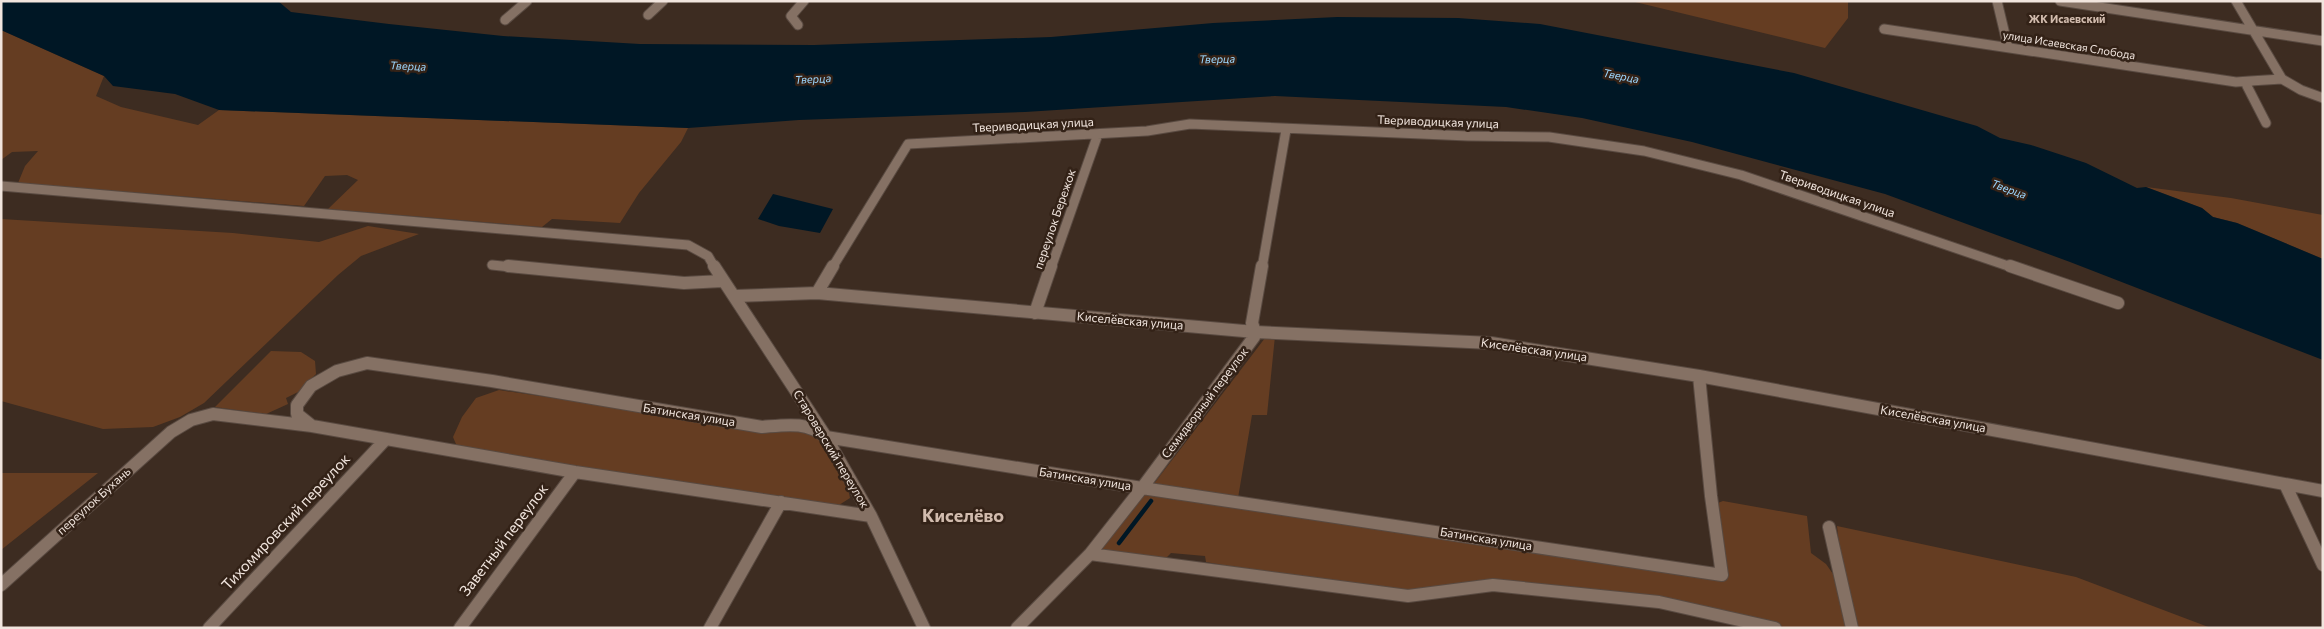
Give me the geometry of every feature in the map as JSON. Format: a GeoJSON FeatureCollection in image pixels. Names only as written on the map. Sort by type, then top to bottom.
{"type":"FeatureCollection","features":[{"type":"Feature","properties":{"kind":"street"},"geometry":{"type":"LineString","coordinates":[[505,20],[526,1]]}},
{"type":"Feature","properties":{"kind":"street"},"geometry":{"type":"LineString","coordinates":[[648,15],[663,1]]}},
{"type":"Feature","properties":{"kind":"street"},"geometry":{"type":"LineString","coordinates":[[798,25],[791,16],[804,1]]}},
{"type":"Feature","properties":{"kind":"street"},"geometry":{"type":"LineString","coordinates":[[1997,1],[2008,48]]}},
{"type":"Feature","properties":{"kind":"street"},"geometry":{"type":"LineString","coordinates":[[2060,1],[2323,41]]}},
{"type":"Feature","properties":{"kind":"street"},"geometry":{"type":"LineString","coordinates":[[2125,1],[2130,12]]}},
{"type":"Feature","properties":{"kind":"street"},"geometry":{"type":"LineString","coordinates":[[2236,1],[2282,79],[2301,90],[2323,98]]}},
{"type":"Feature","properties":{"kind":"street","name":"улица Исаевская Слобода"},"geometry":{"type":"LineString","coordinates":[[1884,29],[2236,82],[2282,79]]}},
{"type":"Feature","properties":{"kind":"street"},"geometry":{"type":"LineString","coordinates":[[2250,81],[2247,86],[2266,123]]}},
{"type":"Feature","properties":{"kind":"street","name":"Твериводицкая улица"},"geometry":{"type":"LineString","coordinates":[[817,293],[908,144],[1147,132],[1190,124],[1286,130],[1549,137],[1644,151],[1741,175],[2118,303]]}},
{"type":"Feature","properties":{"kind":"street"},"geometry":{"type":"LineString","coordinates":[[1255,332],[1252,323],[1286,130]]}},
{"type":"Feature","properties":{"kind":"street","name":"переулок Бережок"},"geometry":{"type":"LineString","coordinates":[[1035,313],[1098,134]]}},
{"type":"Feature","properties":{"kind":"street","name":"Староверский переулок"},"geometry":{"type":"LineString","coordinates":[[1,186],[688,245],[708,256],[722,281],[735,296],[826,436],[870,516],[924,628]]}},
{"type":"Feature","properties":{"kind":"street"},"geometry":{"type":"LineString","coordinates":[[492,264],[684,283],[722,281]]}},
{"type":"Feature","properties":{"kind":"street","name":"Киселёвская улица"},"geometry":{"type":"LineString","coordinates":[[735,296],[817,293],[1255,332],[1491,343],[1699,376],[2323,492]]}},
{"type":"Feature","properties":{"kind":"street","name":"Семидворный переулок"},"geometry":{"type":"LineString","coordinates":[[1017,628],[1090,554],[1142,488],[1254,337],[1255,332]]}},
{"type":"Feature","properties":{"kind":"street","name":"Батинская улица"},"geometry":{"type":"LineString","coordinates":[[312,426],[297,414],[297,405],[302,396],[311,386],[337,371],[367,364],[492,381],[762,427],[801,423],[816,427],[826,436],[1142,488],[1722,575],[1711,496],[1699,376]]}},
{"type":"Feature","properties":{"kind":"street","name":"переулок Бухань"},"geometry":{"type":"LineString","coordinates":[[1,585],[171,432],[189,419],[213,414],[312,426]]}},
{"type":"Feature","properties":{"kind":"street"},"geometry":{"type":"LineString","coordinates":[[312,426],[575,472],[870,516]]}},
{"type":"Feature","properties":{"kind":"street","name":"Тихомировский переулок"},"geometry":{"type":"LineString","coordinates":[[208,628],[386,439]]}},
{"type":"Feature","properties":{"kind":"street","name":"Заветный переулок"},"geometry":{"type":"LineString","coordinates":[[460,628],[575,472]]}},
{"type":"Feature","properties":{"kind":"street"},"geometry":{"type":"LineString","coordinates":[[2285,484],[2323,565]]}},
{"type":"Feature","properties":{"kind":"street"},"geometry":{"type":"LineString","coordinates":[[710,628],[781,502]]}},
{"type":"Feature","properties":{"kind":"street"},"geometry":{"type":"LineString","coordinates":[[1829,527],[1852,628]]}},
{"type":"Feature","properties":{"kind":"street"},"geometry":{"type":"LineString","coordinates":[[1090,554],[1408,596],[1493,585],[1659,602],[1775,628]]}},
{"type":"Feature","properties":{"kind":"shaded area"},"geometry":{"type":"Polygon","coordinates":[[[1631,1],[1848,1],[1848,18],[1825,48],[1631,1]]]}},
{"type":"Feature","properties":{"kind":"shaded area"},"geometry":{"type":"Polygon","coordinates":[[[1,30],[104,76],[96,96],[121,107],[198,125],[219,110],[688,128],[681,142],[639,193],[620,223],[552,219],[542,227],[328,209],[358,180],[347,175],[325,176],[304,206],[18,183],[25,166],[38,151],[12,152],[1,160],[1,30]]]}},
{"type":"Feature","properties":{"kind":"shaded area"},"geometry":{"type":"Polygon","coordinates":[[[2146,187],[2231,198],[2323,215],[2323,259],[2237,223],[2213,217],[2202,208],[2146,187]]]}},
{"type":"Feature","properties":{"kind":"shaded area"},"geometry":{"type":"Polygon","coordinates":[[[1,219],[233,233],[319,242],[368,226],[419,234],[361,256],[338,275],[204,403],[180,417],[153,427],[103,429],[1,401],[1,219]]]}},
{"type":"Feature","properties":{"kind":"shaded area"},"geometry":{"type":"Polygon","coordinates":[[[1275,336],[1267,415],[1252,415],[1238,498],[1153,485],[1265,338],[1275,336]]]}},
{"type":"Feature","properties":{"kind":"shaded area"},"geometry":{"type":"Polygon","coordinates":[[[271,351],[301,352],[315,361],[316,374],[298,392],[286,398],[288,404],[266,414],[215,407],[271,351]]]}},
{"type":"Feature","properties":{"kind":"shaded area"},"geometry":{"type":"Polygon","coordinates":[[[499,390],[761,429],[816,432],[848,488],[850,498],[839,505],[458,449],[453,437],[462,417],[476,398],[499,390]]]}},
{"type":"Feature","properties":{"kind":"shaded area"},"geometry":{"type":"Polygon","coordinates":[[[1,473],[98,473],[1,550],[1,473]]]}},
{"type":"Feature","properties":{"kind":"shaded area"},"geometry":{"type":"Polygon","coordinates":[[[1158,494],[1724,579],[1715,504],[1723,501],[1807,516],[1811,553],[1826,564],[1833,574],[1847,628],[1787,628],[1656,597],[1493,581],[1404,591],[1279,575],[1206,562],[1205,556],[1171,553],[1166,558],[1099,552],[1144,495],[1158,494]]]}},
{"type":"Feature","properties":{"kind":"shaded area"},"geometry":{"type":"Polygon","coordinates":[[[1837,526],[2076,577],[2211,628],[1856,628],[1841,565],[1837,526]]]}},
{"type":"Feature","properties":{"kind":"water","name":"Тверца"},"geometry":{"type":"Polygon","coordinates":[[[1,1],[278,1],[291,12],[389,24],[503,36],[640,44],[814,45],[1051,37],[1213,23],[1337,17],[1458,18],[1540,24],[1794,73],[1977,126],[2000,138],[2031,145],[2086,163],[2137,188],[2146,187],[2202,208],[2213,217],[2237,223],[2323,259],[2323,360],[2070,262],[1885,194],[1692,142],[1582,118],[1506,107],[1275,96],[1025,112],[799,120],[688,128],[219,110],[175,94],[113,86],[104,76],[1,30],[1,1]]]}},
{"type":"Feature","properties":{"kind":"water"},"geometry":{"type":"Polygon","coordinates":[[[773,194],[833,209],[820,233],[779,226],[758,219],[773,194]]]}},
{"type":"Feature","properties":{"kind":"waterway"},"geometry":{"type":"LineString","coordinates":[[1119,543],[1151,501]]}},
{"type":"Feature","properties":{"kind":"district","name":"ЖК Исаевский"},"geometry":{"type":"Point","coordinates":[2067,19]}},
{"type":"Feature","properties":{"kind":"district","name":"Киселёво"},"geometry":{"type":"Point","coordinates":[963,516]}}]}
